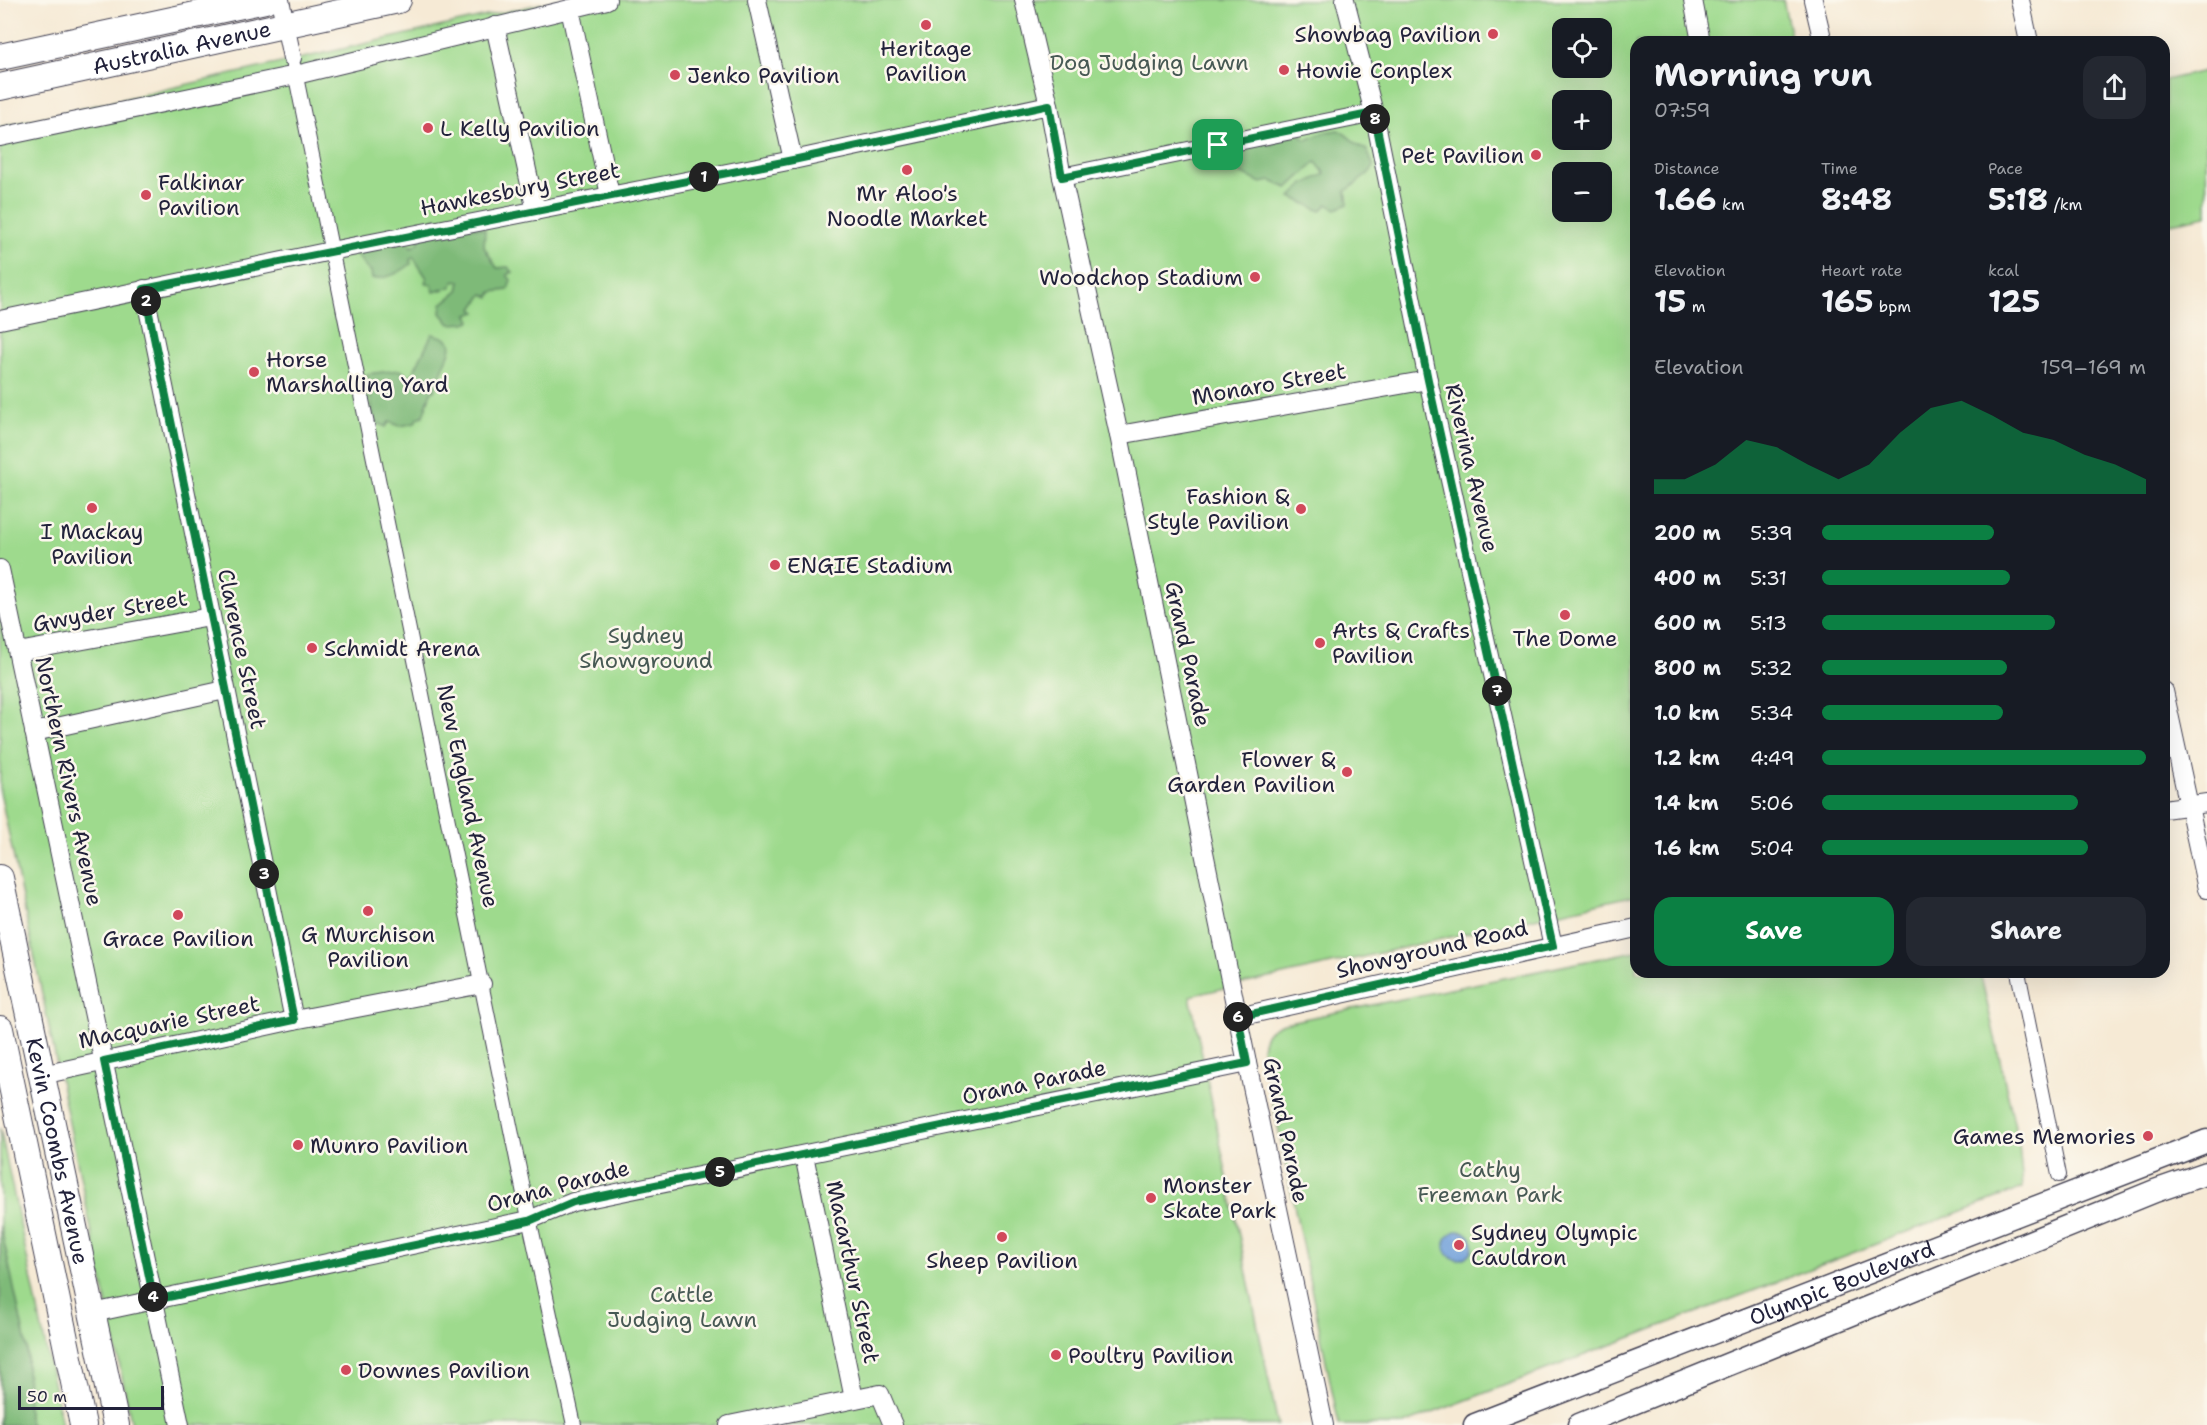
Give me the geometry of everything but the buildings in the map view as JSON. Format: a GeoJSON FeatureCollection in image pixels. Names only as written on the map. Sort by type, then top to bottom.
{"type":"FeatureCollection","features":[{"type":"Feature","properties":{"kind":"main road","name":"Australia Avenue"},"geometry":{"type":"LineString","coordinates":[[0,57],[265,0]]}},
{"type":"Feature","properties":{"kind":"main road","name":"Australia Avenue"},"geometry":{"type":"LineString","coordinates":[[0,87],[398,0]]}},
{"type":"Feature","properties":{"kind":"main road","name":"Kevin Coombs Avenue"},"geometry":{"type":"LineString","coordinates":[[0,878],[116,1425]]}},
{"type":"Feature","properties":{"kind":"main road","name":"Kevin Coombs Avenue"},"geometry":{"type":"LineString","coordinates":[[0,1029],[83,1425]]}},
{"type":"Feature","properties":{"kind":"main road"},"geometry":{"type":"LineString","coordinates":[[61,1320],[93,1313]]}},
{"type":"Feature","properties":{"kind":"street","name":"New England Avenue"},"geometry":{"type":"LineString","coordinates":[[280,0],[529,1221],[574,1425]]}},
{"type":"Feature","properties":{"kind":"street"},"geometry":{"type":"LineString","coordinates":[[0,138],[294,66],[495,26],[607,0]]}},
{"type":"Feature","properties":{"kind":"street"},"geometry":{"type":"LineString","coordinates":[[757,0],[793,160]]}},
{"type":"Feature","properties":{"kind":"street","name":"Grand Parade"},"geometry":{"type":"LineString","coordinates":[[1024,0],[1049,105],[1062,177],[1119,435],[1247,1063],[1324,1425]]}},
{"type":"Feature","properties":{"kind":"street","name":"Riverina Avenue"},"geometry":{"type":"LineString","coordinates":[[1345,0],[1374,113],[1428,380],[1553,946]]}},
{"type":"Feature","properties":{"kind":"street"},"geometry":{"type":"LineString","coordinates":[[1693,0],[1700,36]]}},
{"type":"Feature","properties":{"kind":"street"},"geometry":{"type":"LineString","coordinates":[[1813,0],[1822,36]]}},
{"type":"Feature","properties":{"kind":"street"},"geometry":{"type":"LineString","coordinates":[[2020,0],[2028,36]]}},
{"type":"Feature","properties":{"kind":"street"},"geometry":{"type":"LineString","coordinates":[[570,9],[610,195]]}},
{"type":"Feature","properties":{"kind":"street"},"geometry":{"type":"LineString","coordinates":[[495,26],[536,211]]}},
{"type":"Feature","properties":{"kind":"street","name":"Hawkesbury Street"},"geometry":{"type":"LineString","coordinates":[[0,320],[331,251],[793,160],[1049,105]]}},
{"type":"Feature","properties":{"kind":"street"},"geometry":{"type":"LineString","coordinates":[[1062,177],[1374,113]]}},
{"type":"Feature","properties":{"kind":"street","name":"Clarence Street"},"geometry":{"type":"LineString","coordinates":[[144,289],[294,1020]]}},
{"type":"Feature","properties":{"kind":"street","name":"Monaro Street"},"geometry":{"type":"LineString","coordinates":[[1119,435],[1428,380]]}},
{"type":"Feature","properties":{"kind":"street","name":"Northern Rivers Avenue"},"geometry":{"type":"LineString","coordinates":[[0,569],[180,1425]]}},
{"type":"Feature","properties":{"kind":"street","name":"Gwyder Street"},"geometry":{"type":"LineString","coordinates":[[18,652],[210,617]]}},
{"type":"Feature","properties":{"kind":"street"},"geometry":{"type":"LineString","coordinates":[[34,732],[225,690]]}},
{"type":"Feature","properties":{"kind":"street"},"geometry":{"type":"LineString","coordinates":[[2170,711],[2198,804],[2207,890]]}},
{"type":"Feature","properties":{"kind":"street"},"geometry":{"type":"LineString","coordinates":[[2170,808],[2198,804]]}},
{"type":"Feature","properties":{"kind":"street","name":"Showground Road"},"geometry":{"type":"LineString","coordinates":[[1238,1017],[1630,929]]}},
{"type":"Feature","properties":{"kind":"street"},"geometry":{"type":"LineString","coordinates":[[2019,978],[2059,1175]]}},
{"type":"Feature","properties":{"kind":"street","name":"Macquarie Street"},"geometry":{"type":"LineString","coordinates":[[42,1075],[294,1020],[482,984]]}},
{"type":"Feature","properties":{"kind":"street","name":"Orana Parade"},"geometry":{"type":"LineString","coordinates":[[93,1313],[529,1221],[573,1202],[1247,1063]]}},
{"type":"Feature","properties":{"kind":"street","name":"Olympic Boulevard"},"geometry":{"type":"LineString","coordinates":[[1474,1425],[2207,1141]]}},
{"type":"Feature","properties":{"kind":"street","name":"Macarthur Street"},"geometry":{"type":"LineString","coordinates":[[804,1155],[854,1399]]}},
{"type":"Feature","properties":{"kind":"street","name":"Olympic Boulevard"},"geometry":{"type":"LineString","coordinates":[[1579,1425],[2144,1196],[2207,1173]]}},
{"type":"Feature","properties":{"kind":"street"},"geometry":{"type":"LineString","coordinates":[[729,1425],[880,1394],[892,1425]]}},
{"type":"Feature","properties":{"kind":"green space","name":"Sydney Showground"},"geometry":{"type":"Polygon","coordinates":[[[557,0],[1783,0],[1791,36],[1630,36],[1630,896],[1190,996],[1278,1425],[132,1425],[0,792],[0,127],[557,0]]]}},
{"type":"Feature","properties":{"kind":"green space"},"geometry":{"type":"Polygon","coordinates":[[[2205,71],[2207,216],[2170,223],[2170,79],[2205,71]]]}},
{"type":"Feature","properties":{"kind":"green space"},"geometry":{"type":"Polygon","coordinates":[[[1338,130],[1367,150],[1374,167],[1346,191],[1348,204],[1336,209],[1327,204],[1321,211],[1291,197],[1304,184],[1325,174],[1316,162],[1288,188],[1271,181],[1261,183],[1234,170],[1244,150],[1254,141],[1273,145],[1278,139],[1299,133],[1306,140],[1325,132],[1338,130]]]}},
{"type":"Feature","properties":{"kind":"green space"},"geometry":{"type":"Polygon","coordinates":[[[436,217],[445,223],[485,229],[484,247],[497,268],[508,267],[513,272],[507,275],[511,280],[508,290],[492,292],[490,297],[483,294],[473,309],[477,312],[468,315],[471,321],[465,323],[450,324],[441,313],[442,304],[458,291],[460,281],[453,282],[451,287],[434,292],[432,285],[425,282],[427,278],[413,257],[410,260],[411,264],[397,273],[372,279],[371,271],[354,251],[404,237],[411,247],[418,244],[422,224],[436,217]]]}},
{"type":"Feature","properties":{"kind":"green space"},"geometry":{"type":"Polygon","coordinates":[[[432,334],[445,338],[451,347],[423,416],[417,418],[415,423],[400,426],[389,422],[386,427],[374,421],[367,374],[400,370],[411,377],[432,334]]]}},
{"type":"Feature","properties":{"kind":"green space","name":"Cathy Freeman Park"},"geometry":{"type":"Polygon","coordinates":[[[1630,952],[1630,978],[1981,978],[2019,1144],[2023,1188],[1401,1425],[1339,1425],[1262,1048],[1264,1038],[1271,1029],[1284,1023],[1630,952]]]}},
{"type":"Feature","properties":{"kind":"green space"},"geometry":{"type":"Polygon","coordinates":[[[0,1128],[62,1425],[0,1425],[0,1128]]]}},
{"type":"Feature","properties":{"kind":"green space"},"geometry":{"type":"Polygon","coordinates":[[[0,1223],[27,1349],[28,1418],[31,1425],[0,1425],[0,1223]]]}},
{"type":"Feature","properties":{"kind":"water","name":"Sydney Olympic Cauldron"},"geometry":{"type":"Polygon","coordinates":[[[1459,1231],[1469,1235],[1473,1245],[1469,1255],[1459,1259],[1449,1255],[1445,1245],[1449,1235],[1459,1231]]]}},
{"type":"Feature","properties":{"kind":"place","name":"Heritage Pavilion"},"geometry":{"type":"Point","coordinates":[926,25]}},
{"type":"Feature","properties":{"kind":"place","name":"Showbag Pavilion"},"geometry":{"type":"Point","coordinates":[1493,34]}},
{"type":"Feature","properties":{"kind":"place","name":"Howie Conplex"},"geometry":{"type":"Point","coordinates":[1284,70]}},
{"type":"Feature","properties":{"kind":"place","name":"Jenko Pavilion"},"geometry":{"type":"Point","coordinates":[675,75]}},
{"type":"Feature","properties":{"kind":"place","name":"L Kelly Pavilion"},"geometry":{"type":"Point","coordinates":[428,128]}},
{"type":"Feature","properties":{"kind":"place","name":"Pet Pavilion"},"geometry":{"type":"Point","coordinates":[1536,155]}},
{"type":"Feature","properties":{"kind":"place","name":"Mr Aloo's Noodle Market"},"geometry":{"type":"Point","coordinates":[907,170]}},
{"type":"Feature","properties":{"kind":"place","name":"Falkinar Pavilion"},"geometry":{"type":"Point","coordinates":[146,195]}},
{"type":"Feature","properties":{"kind":"place","name":"Woodchop Stadium"},"geometry":{"type":"Point","coordinates":[1255,277]}},
{"type":"Feature","properties":{"kind":"place","name":"Horse Marshalling Yard"},"geometry":{"type":"Point","coordinates":[254,372]}},
{"type":"Feature","properties":{"kind":"place","name":"I Mackay Pavilion"},"geometry":{"type":"Point","coordinates":[92,508]}},
{"type":"Feature","properties":{"kind":"place","name":"Fashion & Style Pavilion"},"geometry":{"type":"Point","coordinates":[1301,509]}},
{"type":"Feature","properties":{"kind":"place","name":"ENGIE Stadium"},"geometry":{"type":"Point","coordinates":[775,565]}},
{"type":"Feature","properties":{"kind":"place","name":"The Dome"},"geometry":{"type":"Point","coordinates":[1565,615]}},
{"type":"Feature","properties":{"kind":"place","name":"Arts & Crafts Pavilion"},"geometry":{"type":"Point","coordinates":[1320,643]}},
{"type":"Feature","properties":{"kind":"place","name":"Schmidt Arena"},"geometry":{"type":"Point","coordinates":[312,648]}},
{"type":"Feature","properties":{"kind":"place","name":"Flower & Garden Pavilion"},"geometry":{"type":"Point","coordinates":[1347,772]}},
{"type":"Feature","properties":{"kind":"place","name":"G Murchison Pavilion"},"geometry":{"type":"Point","coordinates":[368,911]}},
{"type":"Feature","properties":{"kind":"place","name":"Grace Pavilion"},"geometry":{"type":"Point","coordinates":[178,915]}},
{"type":"Feature","properties":{"kind":"place","name":"Games Memories"},"geometry":{"type":"Point","coordinates":[2148,1136]}},
{"type":"Feature","properties":{"kind":"place","name":"Munro Pavilion"},"geometry":{"type":"Point","coordinates":[298,1145]}},
{"type":"Feature","properties":{"kind":"place","name":"Monster Skate Park"},"geometry":{"type":"Point","coordinates":[1151,1198]}},
{"type":"Feature","properties":{"kind":"place","name":"Sheep Pavilion"},"geometry":{"type":"Point","coordinates":[1002,1237]}},
{"type":"Feature","properties":{"kind":"place","name":"Sydney Olympic Cauldron"},"geometry":{"type":"Point","coordinates":[1459,1245]}},
{"type":"Feature","properties":{"kind":"place","name":"Poultry Pavilion"},"geometry":{"type":"Point","coordinates":[1056,1355]}},
{"type":"Feature","properties":{"kind":"place","name":"Downes Pavilion"},"geometry":{"type":"Point","coordinates":[346,1370]}},
{"type":"Feature","properties":{"kind":"route"},"geometry":{"type":"LineString","coordinates":[[1049,105],[1062,177],[1218,145],[1374,113],[1428,380],[1553,946],[1238,1017],[1247,1063],[573,1202],[529,1221],[154,1300],[104,1061],[294,1020],[144,289],[793,160],[1049,105]]}},
{"type":"Feature","properties":{"kind":"park label","name":"Dog Judging Lawn"},"geometry":{"type":"Point","coordinates":[1149,62]}},
{"type":"Feature","properties":{"kind":"park label","name":"Cattle Judging Lawn"},"geometry":{"type":"Point","coordinates":[682,1306]}}]}
